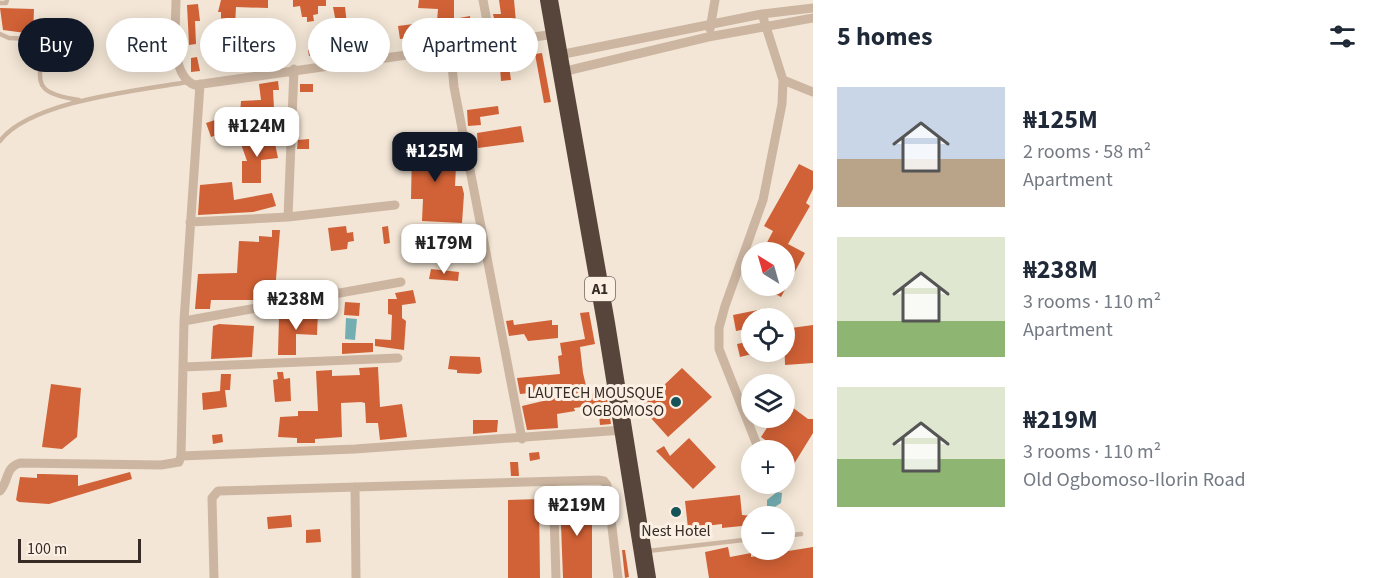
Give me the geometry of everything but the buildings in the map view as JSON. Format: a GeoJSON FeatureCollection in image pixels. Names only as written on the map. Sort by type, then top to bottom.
{"type":"FeatureCollection","features":[{"type":"Feature","properties":{"kind":"highway","name":"A1"},"geometry":{"type":"LineString","coordinates":[[549,0],[647,578]]}},
{"type":"Feature","properties":{"kind":"street"},"geometry":{"type":"LineString","coordinates":[[176,0],[177,65],[183,78],[188,82],[200,84],[275,72]]}},
{"type":"Feature","properties":{"kind":"street"},"geometry":{"type":"LineString","coordinates":[[483,0],[486,18]]}},
{"type":"Feature","properties":{"kind":"street"},"geometry":{"type":"LineString","coordinates":[[708,37],[715,0]]}},
{"type":"Feature","properties":{"kind":"street"},"geometry":{"type":"LineString","coordinates":[[560,63],[710,24],[762,14],[813,8]]}},
{"type":"Feature","properties":{"kind":"street"},"geometry":{"type":"LineString","coordinates":[[755,440],[719,349],[719,328],[763,200],[776,138],[783,80],[762,14]]}},
{"type":"Feature","properties":{"kind":"street"},"geometry":{"type":"LineString","coordinates":[[560,63],[813,18]]}},
{"type":"Feature","properties":{"kind":"street"},"geometry":{"type":"LineString","coordinates":[[538,36],[555,34]]}},
{"type":"Feature","properties":{"kind":"street"},"geometry":{"type":"LineString","coordinates":[[296,69],[402,54]]}},
{"type":"Feature","properties":{"kind":"street"},"geometry":{"type":"LineString","coordinates":[[288,217],[294,72]]}},
{"type":"Feature","properties":{"kind":"street"},"geometry":{"type":"LineString","coordinates":[[453,72],[522,439]]}},
{"type":"Feature","properties":{"kind":"street"},"geometry":{"type":"LineString","coordinates":[[783,80],[813,92]]}},
{"type":"Feature","properties":{"kind":"street"},"geometry":{"type":"LineString","coordinates":[[0,491],[9,470],[13,465],[20,463],[175,465],[182,456],[184,321],[200,84]]}},
{"type":"Feature","properties":{"kind":"street"},"geometry":{"type":"LineString","coordinates":[[190,222],[288,217],[395,205]]}},
{"type":"Feature","properties":{"kind":"street"},"geometry":{"type":"LineString","coordinates":[[184,321],[400,282]]}},
{"type":"Feature","properties":{"kind":"street"},"geometry":{"type":"LineString","coordinates":[[183,366],[398,357]]}},
{"type":"Feature","properties":{"kind":"street"},"geometry":{"type":"LineString","coordinates":[[182,456],[355,450],[623,430]]}},
{"type":"Feature","properties":{"kind":"street"},"geometry":{"type":"LineString","coordinates":[[214,578],[212,498],[218,491],[598,480],[604,481],[607,485],[618,578]]}},
{"type":"Feature","properties":{"kind":"street"},"geometry":{"type":"LineString","coordinates":[[553,483],[556,578]]}},
{"type":"Feature","properties":{"kind":"street"},"geometry":{"type":"LineString","coordinates":[[355,487],[356,578]]}},
{"type":"Feature","properties":{"kind":"lane"},"geometry":{"type":"LineString","coordinates":[[0,3],[6,3],[7,0]]}},
{"type":"Feature","properties":{"kind":"lane"},"geometry":{"type":"LineString","coordinates":[[0,34],[9,38],[34,39],[39,78],[48,93],[82,100]]}},
{"type":"Feature","properties":{"kind":"lane"},"geometry":{"type":"LineString","coordinates":[[0,141],[9,130],[22,123],[82,100],[188,82]]}},
{"type":"Feature","properties":{"kind":"lane"},"geometry":{"type":"LineString","coordinates":[[795,535],[801,534]]}},
{"type":"Feature","properties":{"kind":"lane"},"geometry":{"type":"LineString","coordinates":[[643,552],[741,540]]}},
{"type":"Feature","properties":{"kind":"water"},"geometry":{"type":"Polygon","coordinates":[[[346,318],[357,319],[355,340],[345,339],[346,318]]]}},
{"type":"Feature","properties":{"kind":"water"},"geometry":{"type":"Polygon","coordinates":[[[774,494],[782,494],[781,503],[776,506],[767,506],[767,500],[774,494]]]}},
{"type":"Feature","properties":{"kind":"place","name":"LAUTECH MOUSQUE OGBOMOSO"},"geometry":{"type":"Point","coordinates":[676,402]}},
{"type":"Feature","properties":{"kind":"place","name":"Nest Hotel"},"geometry":{"type":"Point","coordinates":[676,512]}}]}
